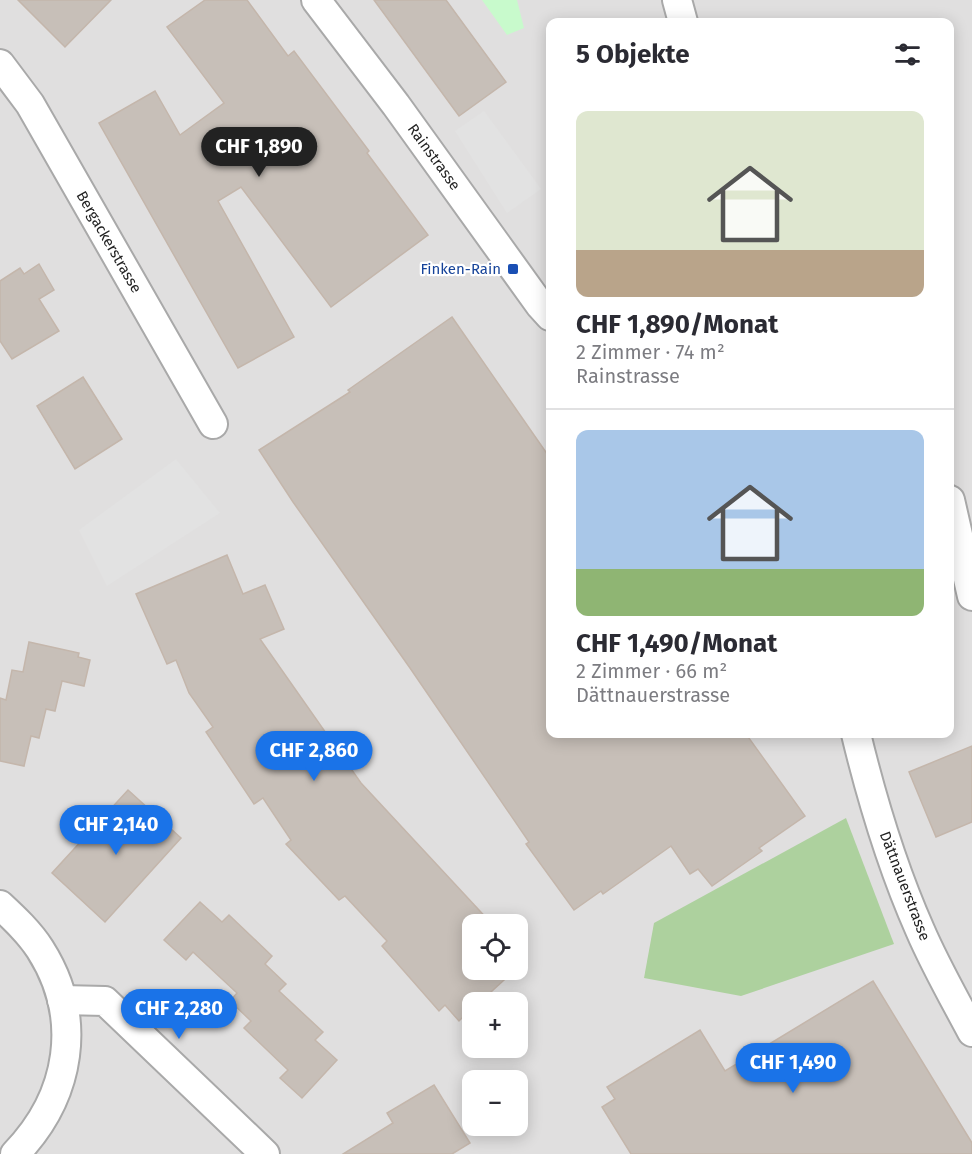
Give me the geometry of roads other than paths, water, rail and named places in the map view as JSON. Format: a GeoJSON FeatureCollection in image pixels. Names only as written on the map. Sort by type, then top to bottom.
{"type":"FeatureCollection","features":[{"type":"Feature","properties":{"kind":"street","name":"Rainstrasse"},"geometry":{"type":"LineString","coordinates":[[316,0],[396,105],[546,312]]}},
{"type":"Feature","properties":{"kind":"street"},"geometry":{"type":"LineString","coordinates":[[677,0],[682,18]]}},
{"type":"Feature","properties":{"kind":"street","name":"Bergackerstrasse"},"geometry":{"type":"LineString","coordinates":[[0,64],[30,104],[213,424]]}},
{"type":"Feature","properties":{"kind":"street"},"geometry":{"type":"LineString","coordinates":[[954,517],[972,596]]}},
{"type":"Feature","properties":{"kind":"street","name":"Dättnauerstrasse"},"geometry":{"type":"LineString","coordinates":[[857,738],[888,843],[910,907],[935,962],[972,1032]]}},
{"type":"Feature","properties":{"kind":"street"},"geometry":{"type":"LineString","coordinates":[[0,905],[39,947],[48,963],[62,1000],[67,1034],[63,1071],[58,1088],[42,1122],[15,1154]]}},
{"type":"Feature","properties":{"kind":"street"},"geometry":{"type":"LineString","coordinates":[[62,1000],[105,1001],[265,1154]]}},
{"type":"Feature","properties":{"kind":"place","name":"Finken-Rain"},"geometry":{"type":"Point","coordinates":[513,269]}}]}
